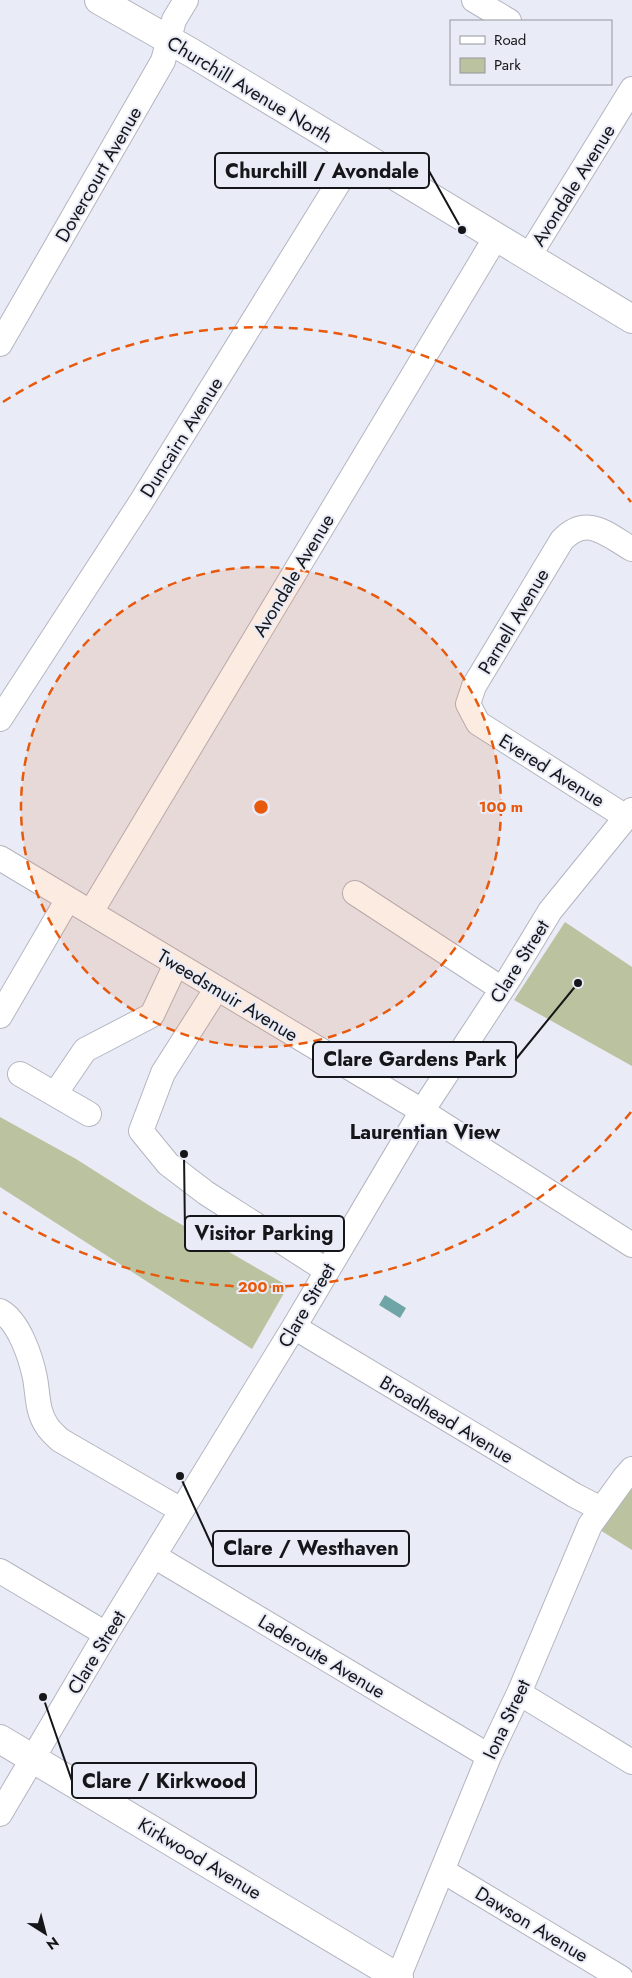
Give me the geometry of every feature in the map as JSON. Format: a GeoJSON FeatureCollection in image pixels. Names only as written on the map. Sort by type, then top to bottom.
{"type":"FeatureCollection","features":[{"type":"Feature","properties":{"kind":"main road","name":"Churchill Avenue North"},"geometry":{"type":"LineString","coordinates":[[99,0],[632,319]]}},
{"type":"Feature","properties":{"kind":"main road","name":"Kirkwood Avenue"},"geometry":{"type":"LineString","coordinates":[[0,1739],[399,1978]]}},
{"type":"Feature","properties":{"kind":"street","name":"Dovercourt Avenue"},"geometry":{"type":"LineString","coordinates":[[0,344],[163,61],[167,39],[174,20],[186,0]]}},
{"type":"Feature","properties":{"kind":"street"},"geometry":{"type":"LineString","coordinates":[[474,0],[507,20]]}},
{"type":"Feature","properties":{"kind":"street","name":"Avondale Avenue"},"geometry":{"type":"LineString","coordinates":[[529,256],[626,90]]}},
{"type":"Feature","properties":{"kind":"street","name":"Duncairn Avenue"},"geometry":{"type":"LineString","coordinates":[[0,719],[141,502],[357,153]]}},
{"type":"Feature","properties":{"kind":"street","name":"Avondale Avenue"},"geometry":{"type":"LineString","coordinates":[[91,912],[496,237]]}},
{"type":"Feature","properties":{"kind":"street","name":"Parnell Avenue"},"geometry":{"type":"LineString","coordinates":[[478,722],[468,704],[474,686],[562,540],[571,531],[578,528],[594,528],[632,549]]}},
{"type":"Feature","properties":{"kind":"street","name":"Evered Avenue"},"geometry":{"type":"LineString","coordinates":[[478,722],[629,814]]}},
{"type":"Feature","properties":{"kind":"street","name":"Clare Street"},"geometry":{"type":"LineString","coordinates":[[0,1814],[181,1510],[294,1328],[326,1270],[422,1111],[502,989],[550,911],[629,814]]}},
{"type":"Feature","properties":{"kind":"street","name":"Tweedsmuir Avenue"},"geometry":{"type":"LineString","coordinates":[[0,858],[422,1111],[632,1245]]}},
{"type":"Feature","properties":{"kind":"street"},"geometry":{"type":"LineString","coordinates":[[355,894],[502,989]]}},
{"type":"Feature","properties":{"kind":"street"},"geometry":{"type":"LineString","coordinates":[[0,1016],[68,899]]}},
{"type":"Feature","properties":{"kind":"street"},"geometry":{"type":"LineString","coordinates":[[55,1094],[85,1050],[152,1015],[176,964]]}},
{"type":"Feature","properties":{"kind":"street"},"geometry":{"type":"LineString","coordinates":[[217,988],[163,1073],[141,1131],[168,1164],[206,1192],[326,1270]]}},
{"type":"Feature","properties":{"kind":"street"},"geometry":{"type":"LineString","coordinates":[[20,1074],[89,1114]]}},
{"type":"Feature","properties":{"kind":"street"},"geometry":{"type":"LineString","coordinates":[[0,1311],[17,1328],[27,1351],[35,1377],[38,1406],[46,1426],[60,1440],[181,1510]]}},
{"type":"Feature","properties":{"kind":"street","name":"Broadhead Avenue"},"geometry":{"type":"LineString","coordinates":[[294,1328],[574,1495],[601,1509]]}},
{"type":"Feature","properties":{"kind":"street","name":"Iona Street"},"geometry":{"type":"LineString","coordinates":[[399,1978],[489,1756],[519,1693],[590,1525],[632,1469]]}},
{"type":"Feature","properties":{"kind":"street","name":"Laderoute Avenue"},"geometry":{"type":"LineString","coordinates":[[154,1556],[489,1756]]}},
{"type":"Feature","properties":{"kind":"street"},"geometry":{"type":"LineString","coordinates":[[0,1571],[106,1634]]}},
{"type":"Feature","properties":{"kind":"street"},"geometry":{"type":"LineString","coordinates":[[519,1693],[632,1762]]}},
{"type":"Feature","properties":{"kind":"street","name":"Dawson Avenue"},"geometry":{"type":"LineString","coordinates":[[443,1871],[621,1978]]}},
{"type":"Feature","properties":{"kind":"green space"},"geometry":{"type":"Polygon","coordinates":[[[565,922],[632,967],[632,1066],[514,1000],[565,922]]]}},
{"type":"Feature","properties":{"kind":"green space"},"geometry":{"type":"Polygon","coordinates":[[[0,1117],[76,1159],[158,1211],[288,1286],[252,1349],[0,1187],[0,1117]]]}},
{"type":"Feature","properties":{"kind":"green space"},"geometry":{"type":"Polygon","coordinates":[[[632,1487],[632,1550],[600,1530],[632,1487]]]}},
{"type":"Feature","properties":{"kind":"water"},"geometry":{"type":"Polygon","coordinates":[[[385,1295],[406,1308],[400,1318],[379,1305],[385,1295]]]}},
{"type":"Feature","properties":{"kind":"place","name":"Churchill / Avondale"},"geometry":{"type":"Point","coordinates":[462,230]}},
{"type":"Feature","properties":{"kind":"place","name":"Clare Gardens Park"},"geometry":{"type":"Point","coordinates":[578,983]}},
{"type":"Feature","properties":{"kind":"place","name":"Visitor Parking"},"geometry":{"type":"Point","coordinates":[184,1154]}},
{"type":"Feature","properties":{"kind":"place","name":"Clare / Westhaven"},"geometry":{"type":"Point","coordinates":[180,1476]}},
{"type":"Feature","properties":{"kind":"place","name":"Clare / Kirkwood"},"geometry":{"type":"Point","coordinates":[43,1697]}},
{"type":"Feature","properties":{"kind":"district","name":"Laurentian View"},"geometry":{"type":"Point","coordinates":[425,1132]}}]}
